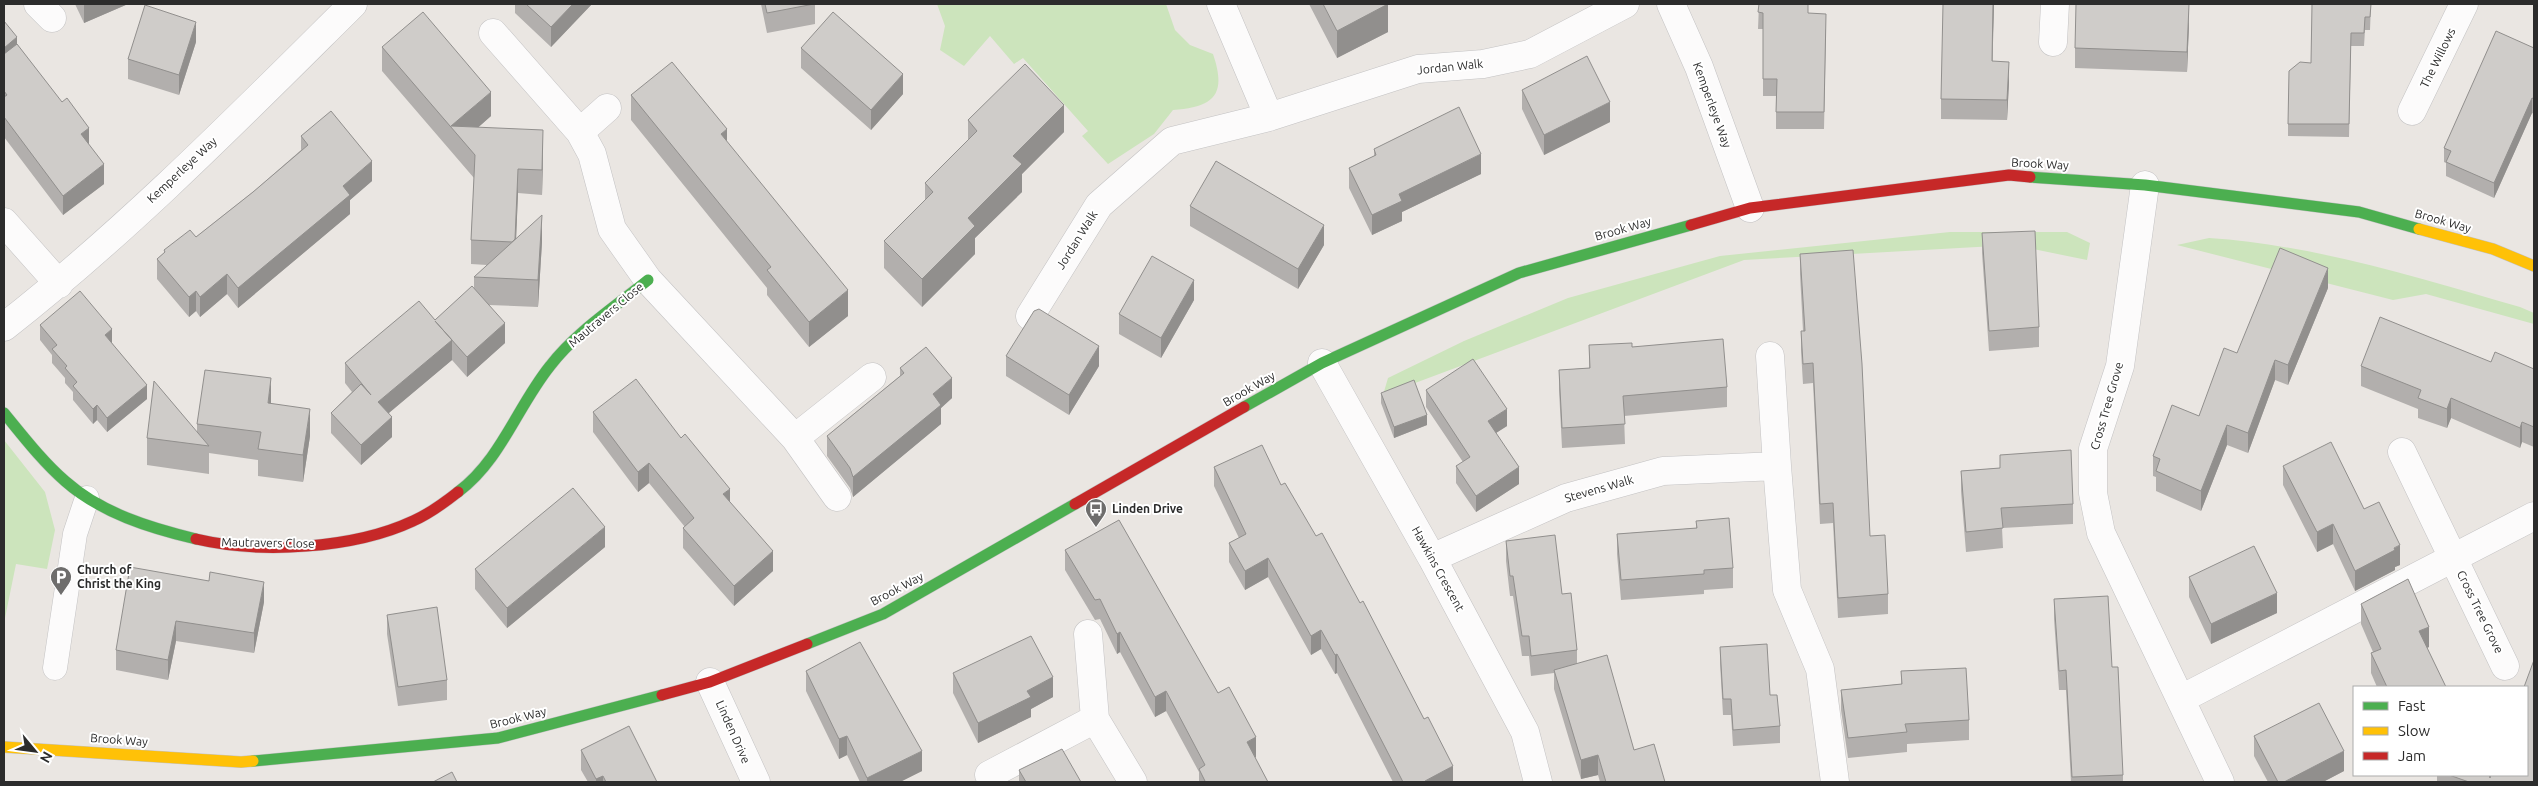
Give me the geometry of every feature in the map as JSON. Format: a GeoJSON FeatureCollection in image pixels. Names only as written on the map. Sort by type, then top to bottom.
{"type":"FeatureCollection","features":[{"type":"Feature","properties":{"kind":"street","name":"Kemperleye Way"},"geometry":{"type":"LineString","coordinates":[[4,327],[59,284],[246,111],[353,4]]}},
{"type":"Feature","properties":{"kind":"street"},"geometry":{"type":"LineString","coordinates":[[1221,4],[1269,117]]}},
{"type":"Feature","properties":{"kind":"street","name":"Jordan Walk"},"geometry":{"type":"LineString","coordinates":[[1030,316],[1099,205],[1172,141],[1269,117],[1418,68],[1483,64],[1530,54],[1625,4]]}},
{"type":"Feature","properties":{"kind":"street","name":"Kemperleye Way"},"geometry":{"type":"LineString","coordinates":[[1671,4],[1699,67],[1750,208]]}},
{"type":"Feature","properties":{"kind":"street"},"geometry":{"type":"LineString","coordinates":[[2053,42],[2054,4]]}},
{"type":"Feature","properties":{"kind":"street","name":"The Willows"},"geometry":{"type":"LineString","coordinates":[[2412,111],[2464,4]]}},
{"type":"Feature","properties":{"kind":"street","name":"Mautravers Close"},"geometry":{"type":"LineString","coordinates":[[493,33],[580,132],[592,154],[612,229],[648,280],[795,438],[837,497]]}},
{"type":"Feature","properties":{"kind":"street"},"geometry":{"type":"LineString","coordinates":[[580,132],[607,108]]}},
{"type":"Feature","properties":{"kind":"street","name":"Brook Way"},"geometry":{"type":"LineString","coordinates":[[4,747],[241,762],[498,738],[710,682],[883,614],[1322,363],[1518,273],[1750,208],[2009,175],[2145,185],[2359,212],[2493,249],[2534,266]]}},
{"type":"Feature","properties":{"kind":"street","name":"Cross Tree Grove"},"geometry":{"type":"LineString","coordinates":[[2145,185],[2120,366],[2093,449],[2093,493],[2101,533],[2220,782]]}},
{"type":"Feature","properties":{"kind":"street"},"geometry":{"type":"LineString","coordinates":[[4,222],[59,284]]}},
{"type":"Feature","properties":{"kind":"street","name":"Mautravers Close"},"geometry":{"type":"LineString","coordinates":[[4,413],[55,472],[88,498],[165,534],[234,545],[314,546],[364,538],[412,522],[467,485],[504,444],[551,364],[582,335],[648,280]]}},
{"type":"Feature","properties":{"kind":"street"},"geometry":{"type":"LineString","coordinates":[[1770,356],[1788,590],[1820,669],[1835,782]]}},
{"type":"Feature","properties":{"kind":"street","name":"Hawkins Crescent"},"geometry":{"type":"LineString","coordinates":[[1322,363],[1432,558],[1525,732],[1538,782]]}},
{"type":"Feature","properties":{"kind":"street"},"geometry":{"type":"LineString","coordinates":[[795,438],[872,377]]}},
{"type":"Feature","properties":{"kind":"street","name":"Cross Tree Grove"},"geometry":{"type":"LineString","coordinates":[[2402,452],[2505,666]]}},
{"type":"Feature","properties":{"kind":"street","name":"Stevens Walk"},"geometry":{"type":"LineString","coordinates":[[1432,558],[1566,498],[1663,471],[1777,466]]}},
{"type":"Feature","properties":{"kind":"street","name":"Cross Tree Grove"},"geometry":{"type":"LineString","coordinates":[[2181,699],[2534,516]]}},
{"type":"Feature","properties":{"kind":"street"},"geometry":{"type":"LineString","coordinates":[[1088,634],[1095,719],[1133,782]]}},
{"type":"Feature","properties":{"kind":"street","name":"Linden Drive"},"geometry":{"type":"LineString","coordinates":[[710,682],[756,782]]}},
{"type":"Feature","properties":{"kind":"street"},"geometry":{"type":"LineString","coordinates":[[989,775],[1095,719]]}},
{"type":"Feature","properties":{"kind":"lane"},"geometry":{"type":"LineString","coordinates":[[55,668],[75,534],[88,498]]}},
{"type":"Feature","properties":{"kind":"green space"},"geometry":{"type":"Polygon","coordinates":[[[937,4],[1166,4],[1175,30],[1190,45],[1213,54],[1217,68],[1217,89],[1214,96],[1199,106],[1173,110],[1154,134],[1108,164],[1082,136],[1088,131],[1023,58],[1014,64],[990,36],[964,66],[940,50],[945,26],[937,4]]]}},
{"type":"Feature","properties":{"kind":"green space"},"geometry":{"type":"Polygon","coordinates":[[[1950,232],[2067,232],[2090,243],[2087,260],[2013,245],[1744,260],[1383,395],[1388,378],[1464,341],[1568,298],[1720,256],[1950,232]]]}},
{"type":"Feature","properties":{"kind":"green space"},"geometry":{"type":"Polygon","coordinates":[[[2209,238],[2249,242],[2327,255],[2405,274],[2520,307],[2534,313],[2534,324],[2426,294],[2393,300],[2177,245],[2209,238]]]}},
{"type":"Feature","properties":{"kind":"green space"},"geometry":{"type":"Polygon","coordinates":[[[4,440],[45,492],[55,530],[47,569],[16,564],[4,623],[4,440]]]}},
{"type":"Feature","properties":{"kind":"building"},"geometry":{"type":"Polygon","coordinates":[[[526,4],[573,4],[551,27],[526,4]]]}},
{"type":"Feature","properties":{"kind":"building"},"geometry":{"type":"Polygon","coordinates":[[[765,4],[814,4],[767,13],[765,4]]]}},
{"type":"Feature","properties":{"kind":"building"},"geometry":{"type":"Polygon","coordinates":[[[1323,4],[1388,4],[1337,31],[1323,4]]]}},
{"type":"Feature","properties":{"kind":"building"},"geometry":{"type":"Polygon","coordinates":[[[1759,4],[1808,4],[1808,13],[1826,14],[1824,112],[1776,112],[1777,79],[1763,79],[1763,13],[1758,12],[1759,4]]]}},
{"type":"Feature","properties":{"kind":"building"},"geometry":{"type":"Polygon","coordinates":[[[1943,4],[1993,4],[1992,61],[2009,62],[2007,100],[1941,99],[1943,4]]]}},
{"type":"Feature","properties":{"kind":"building"},"geometry":{"type":"Polygon","coordinates":[[[2076,4],[2189,4],[2187,52],[2075,48],[2076,4]]]}},
{"type":"Feature","properties":{"kind":"building"},"geometry":{"type":"Polygon","coordinates":[[[2312,4],[2371,4],[2370,17],[2365,17],[2364,33],[2351,33],[2349,124],[2288,124],[2289,71],[2300,62],[2311,63],[2312,4]]]}},
{"type":"Feature","properties":{"kind":"building"},"geometry":{"type":"Polygon","coordinates":[[[145,5],[196,22],[179,75],[128,59],[145,5]]]}},
{"type":"Feature","properties":{"kind":"building"},"geometry":{"type":"Polygon","coordinates":[[[423,12],[491,92],[451,126],[543,130],[542,170],[518,169],[515,239],[512,242],[471,240],[475,155],[382,47],[423,12]]]}},
{"type":"Feature","properties":{"kind":"building"},"geometry":{"type":"Polygon","coordinates":[[[833,12],[903,74],[871,110],[801,48],[833,12]]]}},
{"type":"Feature","properties":{"kind":"building"},"geometry":{"type":"Polygon","coordinates":[[[4,21],[17,37],[4,48],[4,21]]]}},
{"type":"Feature","properties":{"kind":"building"},"geometry":{"type":"Polygon","coordinates":[[[2496,31],[2534,48],[2534,99],[2532,98],[2494,183],[2446,162],[2451,151],[2444,148],[2496,31]]]}},
{"type":"Feature","properties":{"kind":"building"},"geometry":{"type":"Polygon","coordinates":[[[17,44],[62,102],[67,98],[89,128],[81,134],[104,164],[63,196],[4,117],[4,97],[7,95],[4,91],[4,54],[17,44]]]}},
{"type":"Feature","properties":{"kind":"building"},"geometry":{"type":"Polygon","coordinates":[[[1587,56],[1610,102],[1544,135],[1522,90],[1587,56]]]}},
{"type":"Feature","properties":{"kind":"building"},"geometry":{"type":"Polygon","coordinates":[[[672,62],[727,129],[721,134],[848,290],[809,322],[767,270],[771,267],[631,95],[672,62]]]}},
{"type":"Feature","properties":{"kind":"building"},"geometry":{"type":"Polygon","coordinates":[[[1025,64],[1064,105],[1013,156],[1022,164],[968,218],[975,226],[922,279],[884,241],[933,192],[925,183],[977,131],[968,120],[1025,64]]]}},
{"type":"Feature","properties":{"kind":"building"},"geometry":{"type":"Polygon","coordinates":[[[1459,107],[1481,154],[1399,194],[1402,201],[1372,215],[1349,168],[1376,155],[1374,149],[1459,107]]]}},
{"type":"Feature","properties":{"kind":"building"},"geometry":{"type":"Polygon","coordinates":[[[331,111],[372,161],[343,186],[350,195],[238,288],[227,274],[200,297],[196,291],[189,297],[157,259],[165,252],[164,250],[190,230],[196,237],[253,192],[308,145],[301,136],[331,111]]]}},
{"type":"Feature","properties":{"kind":"building"},"geometry":{"type":"Polygon","coordinates":[[[1216,161],[1324,225],[1298,269],[1190,206],[1216,161]]]}},
{"type":"Feature","properties":{"kind":"building"},"geometry":{"type":"Polygon","coordinates":[[[542,215],[538,280],[474,277],[542,215]]]}},
{"type":"Feature","properties":{"kind":"building"},"geometry":{"type":"Polygon","coordinates":[[[2035,231],[2039,327],[1989,331],[1982,233],[2035,231]]]}},
{"type":"Feature","properties":{"kind":"building"},"geometry":{"type":"Polygon","coordinates":[[[2280,248],[2328,268],[2288,365],[2275,360],[2248,433],[2227,425],[2201,491],[2156,471],[2160,459],[2153,456],[2172,405],[2199,416],[2224,348],[2237,353],[2280,248]]]}},
{"type":"Feature","properties":{"kind":"building"},"geometry":{"type":"Polygon","coordinates":[[[1853,250],[1862,364],[1870,536],[1885,535],[1888,594],[1838,598],[1833,503],[1820,504],[1813,363],[1803,364],[1801,331],[1805,331],[1800,254],[1853,250]]]}},
{"type":"Feature","properties":{"kind":"building"},"geometry":{"type":"Polygon","coordinates":[[[1152,256],[1194,280],[1161,338],[1119,314],[1152,256]]]}},
{"type":"Feature","properties":{"kind":"building"},"geometry":{"type":"Polygon","coordinates":[[[472,286],[505,323],[467,357],[452,340],[378,402],[392,417],[361,445],[331,413],[361,384],[371,395],[345,363],[419,301],[435,320],[472,286]]]}},
{"type":"Feature","properties":{"kind":"building"},"geometry":{"type":"Polygon","coordinates":[[[80,291],[112,329],[105,335],[147,385],[107,418],[97,405],[93,409],[73,386],[77,382],[65,368],[67,366],[52,349],[57,345],[40,325],[80,291]]]}},
{"type":"Feature","properties":{"kind":"building"},"geometry":{"type":"Polygon","coordinates":[[[1039,309],[1099,346],[1069,395],[1006,356],[1034,311],[1039,309]]]}},
{"type":"Feature","properties":{"kind":"building"},"geometry":{"type":"Polygon","coordinates":[[[2380,317],[2491,362],[2495,352],[2534,369],[2534,427],[2522,422],[2520,428],[2451,398],[2447,409],[2418,398],[2421,390],[2361,366],[2380,317]]]}},
{"type":"Feature","properties":{"kind":"building"},"geometry":{"type":"Polygon","coordinates":[[[1723,339],[1727,387],[1623,396],[1625,424],[1562,428],[1559,370],[1590,368],[1589,345],[1632,343],[1632,347],[1723,339]]]}},
{"type":"Feature","properties":{"kind":"building"},"geometry":{"type":"Polygon","coordinates":[[[926,347],[952,378],[933,394],[941,405],[853,477],[850,468],[827,436],[904,373],[900,368],[926,347]]]}},
{"type":"Feature","properties":{"kind":"building"},"geometry":{"type":"Polygon","coordinates":[[[1473,359],[1507,409],[1488,421],[1519,467],[1476,496],[1456,466],[1470,457],[1426,390],[1473,359]]]}},
{"type":"Feature","properties":{"kind":"building"},"geometry":{"type":"Polygon","coordinates":[[[205,370],[271,378],[268,403],[310,409],[303,455],[258,449],[261,432],[197,424],[205,370]]]}},
{"type":"Feature","properties":{"kind":"building"},"geometry":{"type":"Polygon","coordinates":[[[636,379],[681,438],[685,434],[730,489],[723,494],[773,551],[734,586],[683,528],[694,518],[649,463],[638,472],[593,412],[636,379]]]}},
{"type":"Feature","properties":{"kind":"building"},"geometry":{"type":"Polygon","coordinates":[[[1414,380],[1427,415],[1394,427],[1381,393],[1414,380]]]}},
{"type":"Feature","properties":{"kind":"building"},"geometry":{"type":"Polygon","coordinates":[[[154,381],[209,446],[147,438],[154,381]]]}},
{"type":"Feature","properties":{"kind":"building"},"geometry":{"type":"Polygon","coordinates":[[[2331,442],[2364,509],[2379,502],[2400,545],[2394,548],[2395,550],[2355,571],[2333,524],[2317,532],[2283,466],[2331,442]]]}},
{"type":"Feature","properties":{"kind":"building"},"geometry":{"type":"Polygon","coordinates":[[[1262,445],[1281,485],[1285,483],[1316,536],[1322,533],[1360,603],[1363,601],[1424,719],[1428,717],[1453,766],[1426,782],[1403,782],[1337,654],[1335,655],[1321,630],[1311,636],[1268,558],[1245,571],[1229,543],[1246,534],[1214,467],[1262,445]]]}},
{"type":"Feature","properties":{"kind":"building"},"geometry":{"type":"Polygon","coordinates":[[[2071,450],[2073,504],[2001,508],[2003,528],[1966,532],[1961,471],[2000,468],[2000,455],[2071,450]]]}},
{"type":"Feature","properties":{"kind":"building"},"geometry":{"type":"Polygon","coordinates":[[[573,488],[605,527],[507,608],[475,569],[573,488]]]}},
{"type":"Feature","properties":{"kind":"building"},"geometry":{"type":"Polygon","coordinates":[[[1729,518],[1733,568],[1704,570],[1704,574],[1621,580],[1617,534],[1697,528],[1696,521],[1729,518]]]}},
{"type":"Feature","properties":{"kind":"building"},"geometry":{"type":"Polygon","coordinates":[[[1119,520],[1218,693],[1229,687],[1256,737],[1247,742],[1268,782],[1202,782],[1205,781],[1199,769],[1205,765],[1166,691],[1155,697],[1120,632],[1117,634],[1100,599],[1095,600],[1065,550],[1119,520]]]}},
{"type":"Feature","properties":{"kind":"building"},"geometry":{"type":"Polygon","coordinates":[[[1555,535],[1562,594],[1571,593],[1577,650],[1531,656],[1529,636],[1522,636],[1513,576],[1510,576],[1506,541],[1555,535]]]}},
{"type":"Feature","properties":{"kind":"building"},"geometry":{"type":"Polygon","coordinates":[[[2254,546],[2277,593],[2211,624],[2189,577],[2254,546]]]}},
{"type":"Feature","properties":{"kind":"building"},"geometry":{"type":"Polygon","coordinates":[[[130,567],[209,581],[210,572],[264,582],[254,633],[176,621],[168,660],[116,650],[130,567]]]}},
{"type":"Feature","properties":{"kind":"building"},"geometry":{"type":"Polygon","coordinates":[[[2408,579],[2429,627],[2419,631],[2446,686],[2387,686],[2371,653],[2381,649],[2361,604],[2408,579]]]}},
{"type":"Feature","properties":{"kind":"building"},"geometry":{"type":"Polygon","coordinates":[[[2108,596],[2112,667],[2118,667],[2123,775],[2072,777],[2066,670],[2059,671],[2054,599],[2108,596]]]}},
{"type":"Feature","properties":{"kind":"building"},"geometry":{"type":"Polygon","coordinates":[[[437,607],[447,680],[398,687],[387,615],[437,607]]]}},
{"type":"Feature","properties":{"kind":"building"},"geometry":{"type":"Polygon","coordinates":[[[1031,636],[1053,677],[1027,691],[1031,697],[978,723],[953,673],[1031,636]]]}},
{"type":"Feature","properties":{"kind":"building"},"geometry":{"type":"Polygon","coordinates":[[[860,642],[922,751],[867,778],[847,736],[839,739],[806,671],[860,642]]]}},
{"type":"Feature","properties":{"kind":"building"},"geometry":{"type":"Polygon","coordinates":[[[1767,644],[1770,695],[1777,695],[1780,726],[1733,730],[1731,699],[1723,699],[1720,647],[1767,644]]]}},
{"type":"Feature","properties":{"kind":"building"},"geometry":{"type":"Polygon","coordinates":[[[1607,655],[1634,750],[1654,744],[1665,782],[1606,782],[1598,755],[1581,760],[1554,670],[1607,655]]]}},
{"type":"Feature","properties":{"kind":"building"},"geometry":{"type":"Polygon","coordinates":[[[2534,660],[2534,782],[2469,782],[2452,776],[2489,776],[2490,778],[2491,776],[2528,776],[2528,686],[2524,686],[2534,660]]]}},
{"type":"Feature","properties":{"kind":"building"},"geometry":{"type":"Polygon","coordinates":[[[1966,668],[1969,720],[1905,724],[1907,732],[1848,738],[1841,690],[1902,684],[1901,671],[1966,668]]]}},
{"type":"Feature","properties":{"kind":"building"},"geometry":{"type":"Polygon","coordinates":[[[2319,703],[2344,751],[2284,782],[2278,782],[2254,736],[2319,703]]]}},
{"type":"Feature","properties":{"kind":"building"},"geometry":{"type":"Polygon","coordinates":[[[629,726],[657,782],[606,782],[603,776],[596,779],[581,750],[629,726]]]}},
{"type":"Feature","properties":{"kind":"building"},"geometry":{"type":"Polygon","coordinates":[[[1062,749],[1081,782],[1026,782],[1019,770],[1062,749]]]}},
{"type":"Feature","properties":{"kind":"building"},"geometry":{"type":"Polygon","coordinates":[[[452,772],[457,782],[433,782],[452,772]]]}},
{"type":"Feature","properties":{"kind":"traffic: fast"},"geometry":{"type":"LineString","coordinates":[[2030,177],[2145,185],[2359,212],[2419,229]]}},
{"type":"Feature","properties":{"kind":"traffic: fast"},"geometry":{"type":"LineString","coordinates":[[1244,407],[1322,363],[1519,273],[1691,225]]}},
{"type":"Feature","properties":{"kind":"traffic: fast"},"geometry":{"type":"LineString","coordinates":[[458,492],[486,465],[538,382],[560,354],[596,320],[648,280]]}},
{"type":"Feature","properties":{"kind":"traffic: fast"},"geometry":{"type":"LineString","coordinates":[[4,413],[48,465],[65,481],[94,502],[127,518],[161,530],[196,539]]}},
{"type":"Feature","properties":{"kind":"traffic: fast"},"geometry":{"type":"LineString","coordinates":[[807,644],[883,614],[1075,504]]}},
{"type":"Feature","properties":{"kind":"traffic: fast"},"geometry":{"type":"LineString","coordinates":[[253,761],[498,738],[662,695]]}},
{"type":"Feature","properties":{"kind":"traffic: slow"},"geometry":{"type":"LineString","coordinates":[[2419,229],[2493,249],[2534,266]]}},
{"type":"Feature","properties":{"kind":"traffic: slow"},"geometry":{"type":"LineString","coordinates":[[4,747],[241,762],[253,761]]}},
{"type":"Feature","properties":{"kind":"traffic: jam"},"geometry":{"type":"LineString","coordinates":[[1691,225],[1750,208],[2009,175],[2030,177]]}},
{"type":"Feature","properties":{"kind":"traffic: jam"},"geometry":{"type":"LineString","coordinates":[[1075,504],[1244,407]]}},
{"type":"Feature","properties":{"kind":"traffic: jam"},"geometry":{"type":"LineString","coordinates":[[196,539],[221,544],[277,547],[335,543],[363,538],[413,521],[436,508],[458,492]]}},
{"type":"Feature","properties":{"kind":"traffic: jam"},"geometry":{"type":"LineString","coordinates":[[662,695],[710,682],[807,644]]}},
{"type":"Feature","properties":{"kind":"place","name":"Linden Drive"},"geometry":{"type":"Point","coordinates":[1096,528]}},
{"type":"Feature","properties":{"kind":"place","name":"Church of Christ the King"},"geometry":{"type":"Point","coordinates":[61,596]}}]}
